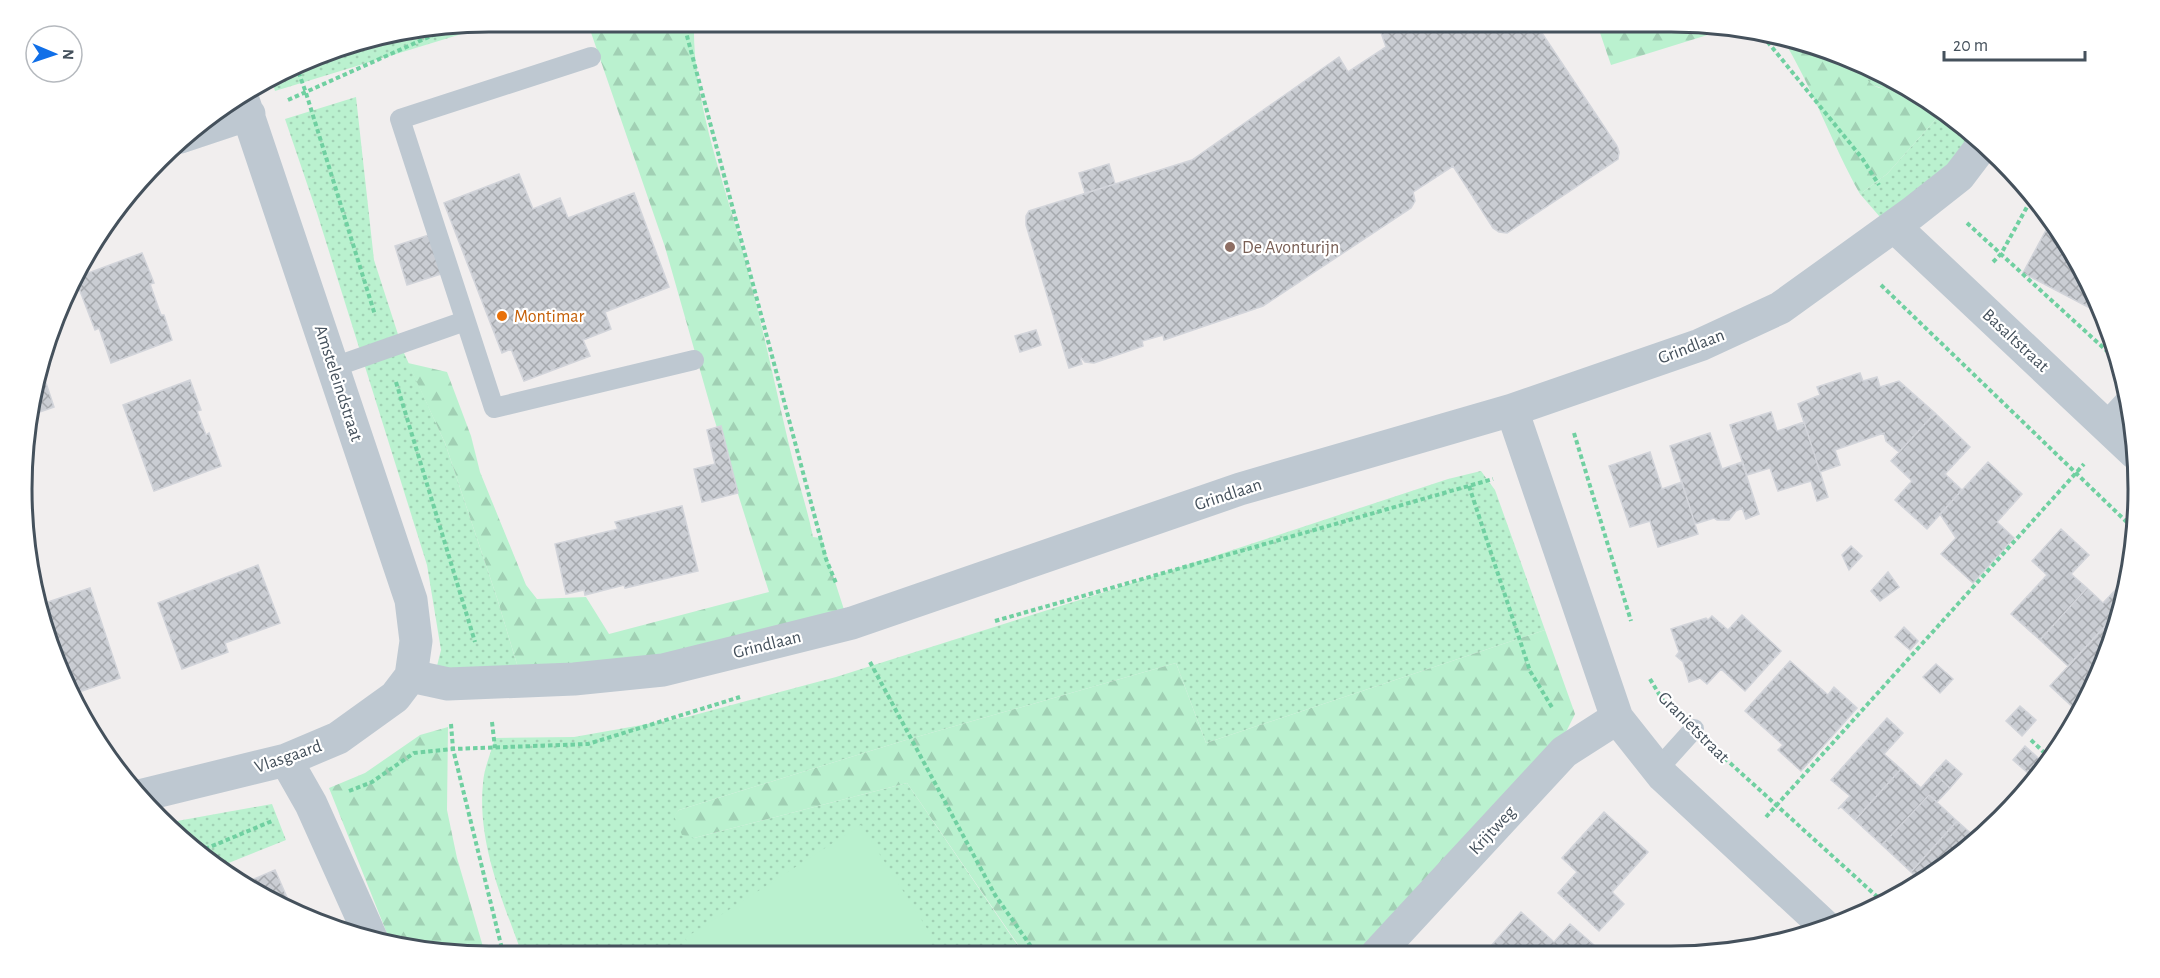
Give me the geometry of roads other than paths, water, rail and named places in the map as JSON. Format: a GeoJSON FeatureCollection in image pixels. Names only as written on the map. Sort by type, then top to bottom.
{"type":"FeatureCollection","features":[{"type":"Feature","properties":{"kind":"street","name":"Amsteleindstraat"},"geometry":{"type":"LineString","coordinates":[[245,104],[411,600],[416,641],[411,676]]}},
{"type":"Feature","properties":{"kind":"street","name":"Grindlaan"},"geometry":{"type":"LineString","coordinates":[[411,676],[448,684],[574,679],[663,670],[852,623],[1240,489],[1512,410],[1700,345],[1780,309],[1915,212],[1959,176],[1979,150]]}},
{"type":"Feature","properties":{"kind":"street","name":"Basaltstraat"},"geometry":{"type":"LineString","coordinates":[[1915,212],[2118,436]]}},
{"type":"Feature","properties":{"kind":"street"},"geometry":{"type":"LineString","coordinates":[[1512,410],[1617,718],[1663,776],[1820,921]]}},
{"type":"Feature","properties":{"kind":"street","name":"Vlasgaard"},"geometry":{"type":"LineString","coordinates":[[148,794],[286,760],[338,738],[395,697],[411,676]]}},
{"type":"Feature","properties":{"kind":"street","name":"Krijtweg"},"geometry":{"type":"LineString","coordinates":[[1384,946],[1564,752],[1617,718]]}},
{"type":"Feature","properties":{"kind":"street"},"geometry":{"type":"LineString","coordinates":[[286,760],[311,804],[367,930]]}},
{"type":"Feature","properties":{"kind":"lane"},"geometry":{"type":"LineString","coordinates":[[591,57],[400,119],[494,408],[694,360]]}},
{"type":"Feature","properties":{"kind":"lane"},"geometry":{"type":"LineString","coordinates":[[334,367],[465,321]]}},
{"type":"Feature","properties":{"kind":"lane"},"geometry":{"type":"LineString","coordinates":[[2118,436],[2123,418]]}},
{"type":"Feature","properties":{"kind":"lane"},"geometry":{"type":"LineString","coordinates":[[1658,769],[1694,729]]}},
{"type":"Feature","properties":{"kind":"place","name":"De Avonturijn"},"geometry":{"type":"Point","coordinates":[1230,247]}},
{"type":"Feature","properties":{"kind":"place","name":"Montimar"},"geometry":{"type":"Point","coordinates":[502,316]}}]}
